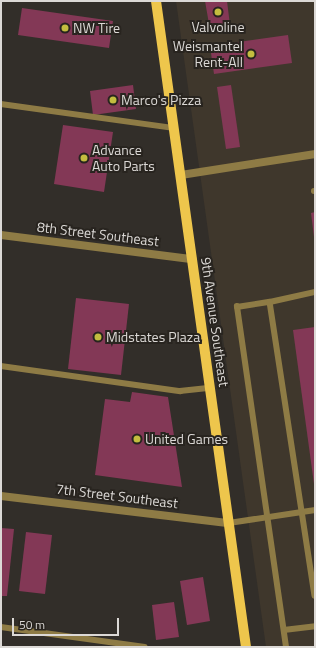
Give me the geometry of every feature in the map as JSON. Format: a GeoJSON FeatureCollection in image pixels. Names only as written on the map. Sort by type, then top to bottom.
{"type":"FeatureCollection","features":[{"type":"Feature","properties":{"kind":"main road","name":"9th Avenue Southeast"},"geometry":{"type":"LineString","coordinates":[[156,1],[246,647]]}},
{"type":"Feature","properties":{"kind":"street"},"geometry":{"type":"LineString","coordinates":[[181,175],[315,154]]}},
{"type":"Feature","properties":{"kind":"street","name":"8th Street Southeast"},"geometry":{"type":"LineString","coordinates":[[1,235],[192,259]]}},
{"type":"Feature","properties":{"kind":"street","name":"7th Street Southeast"},"geometry":{"type":"LineString","coordinates":[[1,496],[229,523]]}},
{"type":"Feature","properties":{"kind":"lane"},"geometry":{"type":"LineString","coordinates":[[1,104],[174,128]]}},
{"type":"Feature","properties":{"kind":"lane"},"geometry":{"type":"LineString","coordinates":[[286,647],[266,517],[237,307],[270,302],[315,292]]}},
{"type":"Feature","properties":{"kind":"lane"},"geometry":{"type":"LineString","coordinates":[[270,302],[315,596]]}},
{"type":"Feature","properties":{"kind":"lane"},"geometry":{"type":"LineString","coordinates":[[1,366],[176,391],[210,388]]}},
{"type":"Feature","properties":{"kind":"lane"},"geometry":{"type":"LineString","coordinates":[[229,523],[315,510]]}},
{"type":"Feature","properties":{"kind":"lane"},"geometry":{"type":"LineString","coordinates":[[284,630],[315,626]]}},
{"type":"Feature","properties":{"kind":"lane"},"geometry":{"type":"LineString","coordinates":[[1,627],[145,647]]}},
{"type":"Feature","properties":{"kind":"shaded area"},"geometry":{"type":"Polygon","coordinates":[[[176,1],[315,1],[315,647],[266,647],[176,1]]]}},
{"type":"Feature","properties":{"kind":"building","name":"Valvoline"},"geometry":{"type":"Polygon","coordinates":[[[205,1],[227,1],[230,25],[215,27],[214,23],[209,24],[205,1]]]}},
{"type":"Feature","properties":{"kind":"building","name":"NW Tire"},"geometry":{"type":"Polygon","coordinates":[[[22,8],[113,21],[109,48],[18,35],[22,8]]]}},
{"type":"Feature","properties":{"kind":"building","name":"Weismantel Rent-All"},"geometry":{"type":"Polygon","coordinates":[[[288,35],[292,63],[214,74],[210,46],[288,35]]]}},
{"type":"Feature","properties":{"kind":"building","name":"Marco's Pizza"},"geometry":{"type":"Polygon","coordinates":[[[133,85],[136,109],[93,115],[90,91],[133,85]]]}},
{"type":"Feature","properties":{"kind":"building"},"geometry":{"type":"Polygon","coordinates":[[[231,85],[240,147],[226,149],[217,87],[231,85]]]}},
{"type":"Feature","properties":{"kind":"building","name":"Advance Auto Parts"},"geometry":{"type":"Polygon","coordinates":[[[63,125],[113,132],[104,192],[54,184],[63,125]]]}},
{"type":"Feature","properties":{"kind":"building"},"geometry":{"type":"Polygon","coordinates":[[[315,212],[315,237],[314,237],[311,213],[315,212]]]}},
{"type":"Feature","properties":{"kind":"building","name":"Midstates Plaza"},"geometry":{"type":"Polygon","coordinates":[[[76,298],[129,304],[121,375],[68,369],[76,298]]]}},
{"type":"Feature","properties":{"kind":"building"},"geometry":{"type":"Polygon","coordinates":[[[315,327],[315,484],[314,484],[293,330],[315,327]]]}},
{"type":"Feature","properties":{"kind":"building","name":"United Games"},"geometry":{"type":"Polygon","coordinates":[[[132,392],[168,397],[182,487],[95,475],[105,399],[130,402],[132,392]]]}},
{"type":"Feature","properties":{"kind":"building"},"geometry":{"type":"Polygon","coordinates":[[[1,528],[14,529],[7,596],[1,596],[1,528]]]}},
{"type":"Feature","properties":{"kind":"building"},"geometry":{"type":"Polygon","coordinates":[[[26,532],[52,535],[45,594],[19,591],[26,532]]]}},
{"type":"Feature","properties":{"kind":"building"},"geometry":{"type":"Polygon","coordinates":[[[203,577],[210,621],[187,625],[180,581],[203,577]]]}},
{"type":"Feature","properties":{"kind":"building"},"geometry":{"type":"Polygon","coordinates":[[[174,602],[179,637],[156,640],[152,605],[174,602]]]}},
{"type":"Feature","properties":{"kind":"place","name":"Valvoline"},"geometry":{"type":"Point","coordinates":[218,12]}},
{"type":"Feature","properties":{"kind":"place","name":"NW Tire"},"geometry":{"type":"Point","coordinates":[65,28]}},
{"type":"Feature","properties":{"kind":"place","name":"Weismantel Rent-All"},"geometry":{"type":"Point","coordinates":[251,54]}},
{"type":"Feature","properties":{"kind":"place","name":"Marco's Pizza"},"geometry":{"type":"Point","coordinates":[113,100]}},
{"type":"Feature","properties":{"kind":"place","name":"Advance Auto Parts"},"geometry":{"type":"Point","coordinates":[84,158]}},
{"type":"Feature","properties":{"kind":"place","name":"Midstates Plaza"},"geometry":{"type":"Point","coordinates":[98,337]}},
{"type":"Feature","properties":{"kind":"place","name":"United Games"},"geometry":{"type":"Point","coordinates":[137,439]}}]}
